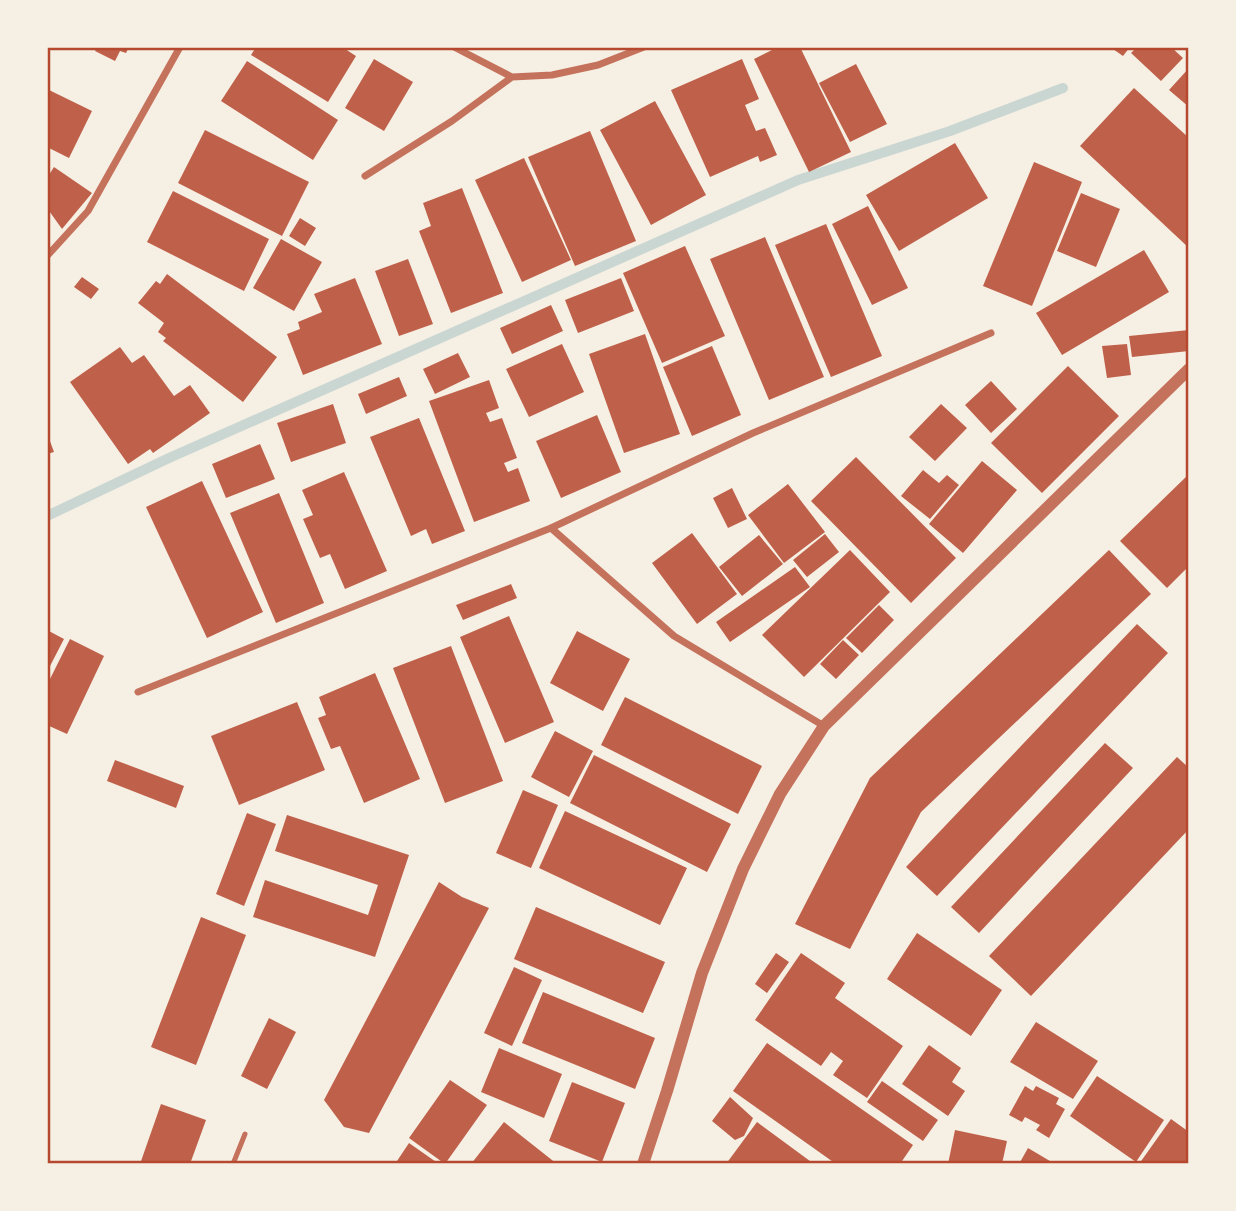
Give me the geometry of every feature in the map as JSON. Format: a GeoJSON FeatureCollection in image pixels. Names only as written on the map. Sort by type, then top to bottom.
{"type":"FeatureCollection","features":[{"type":"Feature","properties":{"kind":"street"},"geometry":{"type":"LineString","coordinates":[[47,256],[88,211],[180,47]]}},
{"type":"Feature","properties":{"kind":"street"},"geometry":{"type":"LineString","coordinates":[[454,47],[512,77],[552,75],[598,65],[644,47]]}},
{"type":"Feature","properties":{"kind":"street"},"geometry":{"type":"LineString","coordinates":[[365,176],[452,121],[512,77]]}},
{"type":"Feature","properties":{"kind":"street"},"geometry":{"type":"LineString","coordinates":[[138,692],[551,528],[753,433],[992,333]]}},
{"type":"Feature","properties":{"kind":"street"},"geometry":{"type":"LineString","coordinates":[[643,1164],[702,973],[743,869],[780,794],[824,726],[1189,369]]}},
{"type":"Feature","properties":{"kind":"street"},"geometry":{"type":"LineString","coordinates":[[551,528],[674,636],[824,726]]}},
{"type":"Feature","properties":{"kind":"lane"},"geometry":{"type":"LineString","coordinates":[[233,1164],[245,1134]]}},
{"type":"Feature","properties":{"kind":"building"},"geometry":{"type":"Polygon","coordinates":[[[97,47],[129,47],[126,53],[120,51],[115,61],[95,51],[97,47]]]}},
{"type":"Feature","properties":{"kind":"building"},"geometry":{"type":"Polygon","coordinates":[[[256,47],[342,47],[356,56],[328,102],[251,55],[256,47]]]}},
{"type":"Feature","properties":{"kind":"building"},"geometry":{"type":"Polygon","coordinates":[[[778,47],[800,47],[851,152],[809,172],[754,59],[778,47]]]}},
{"type":"Feature","properties":{"kind":"building"},"geometry":{"type":"Polygon","coordinates":[[[1110,47],[1130,47],[1123,56],[1110,47]]]}},
{"type":"Feature","properties":{"kind":"building"},"geometry":{"type":"Polygon","coordinates":[[[1137,47],[1171,47],[1183,58],[1161,81],[1131,53],[1137,47]]]}},
{"type":"Feature","properties":{"kind":"building"},"geometry":{"type":"Polygon","coordinates":[[[374,59],[413,82],[384,131],[345,108],[374,59]]]}},
{"type":"Feature","properties":{"kind":"building"},"geometry":{"type":"Polygon","coordinates":[[[742,59],[759,99],[745,105],[756,131],[765,128],[777,155],[760,162],[758,156],[710,177],[671,90],[742,59]]]}},
{"type":"Feature","properties":{"kind":"building"},"geometry":{"type":"Polygon","coordinates":[[[247,61],[338,120],[313,160],[221,101],[247,61]]]}},
{"type":"Feature","properties":{"kind":"building"},"geometry":{"type":"Polygon","coordinates":[[[856,64],[887,124],[850,142],[819,83],[856,64]]]}},
{"type":"Feature","properties":{"kind":"building"},"geometry":{"type":"Polygon","coordinates":[[[1189,68],[1189,107],[1169,90],[1189,68]]]}},
{"type":"Feature","properties":{"kind":"building"},"geometry":{"type":"Polygon","coordinates":[[[1134,88],[1189,138],[1189,248],[1080,146],[1134,88]]]}},
{"type":"Feature","properties":{"kind":"building"},"geometry":{"type":"Polygon","coordinates":[[[47,89],[92,111],[69,158],[47,147],[47,89]]]}},
{"type":"Feature","properties":{"kind":"building"},"geometry":{"type":"Polygon","coordinates":[[[655,101],[706,195],[651,225],[600,130],[655,101]]]}},
{"type":"Feature","properties":{"kind":"building"},"geometry":{"type":"Polygon","coordinates":[[[205,130],[309,182],[282,236],[178,183],[205,130]]]}},
{"type":"Feature","properties":{"kind":"building"},"geometry":{"type":"Polygon","coordinates":[[[590,131],[636,241],[575,266],[528,157],[590,131]]]}},
{"type":"Feature","properties":{"kind":"building"},"geometry":{"type":"Polygon","coordinates":[[[955,143],[988,198],[899,251],[866,195],[955,143]]]}},
{"type":"Feature","properties":{"kind":"building"},"geometry":{"type":"Polygon","coordinates":[[[524,158],[571,260],[522,282],[475,180],[524,158]]]}},
{"type":"Feature","properties":{"kind":"building"},"geometry":{"type":"Polygon","coordinates":[[[1034,162],[1082,182],[1032,306],[983,286],[1034,162]]]}},
{"type":"Feature","properties":{"kind":"building"},"geometry":{"type":"Polygon","coordinates":[[[54,167],[92,193],[62,229],[47,208],[47,178],[54,167]]]}},
{"type":"Feature","properties":{"kind":"building"},"geometry":{"type":"Polygon","coordinates":[[[462,188],[503,293],[451,313],[419,231],[431,226],[423,203],[462,188]]]}},
{"type":"Feature","properties":{"kind":"building"},"geometry":{"type":"Polygon","coordinates":[[[173,191],[269,239],[244,291],[147,242],[173,191]]]}},
{"type":"Feature","properties":{"kind":"building"},"geometry":{"type":"Polygon","coordinates":[[[1081,193],[1120,209],[1096,267],[1057,251],[1081,193]]]}},
{"type":"Feature","properties":{"kind":"building"},"geometry":{"type":"Polygon","coordinates":[[[868,206],[908,288],[872,305],[832,224],[868,206]]]}},
{"type":"Feature","properties":{"kind":"building"},"geometry":{"type":"Polygon","coordinates":[[[300,218],[316,228],[305,246],[289,236],[300,218]]]}},
{"type":"Feature","properties":{"kind":"building"},"geometry":{"type":"Polygon","coordinates":[[[826,224],[882,356],[831,377],[775,245],[826,224]]]}},
{"type":"Feature","properties":{"kind":"building"},"geometry":{"type":"Polygon","coordinates":[[[765,237],[824,377],[769,400],[710,259],[765,237]]]}},
{"type":"Feature","properties":{"kind":"building"},"geometry":{"type":"Polygon","coordinates":[[[281,239],[322,262],[294,311],[253,288],[281,239]]]}},
{"type":"Feature","properties":{"kind":"building"},"geometry":{"type":"Polygon","coordinates":[[[685,246],[725,336],[662,363],[623,273],[685,246]]]}},
{"type":"Feature","properties":{"kind":"building"},"geometry":{"type":"Polygon","coordinates":[[[1144,250],[1169,292],[1062,355],[1036,313],[1144,250]]]}},
{"type":"Feature","properties":{"kind":"building"},"geometry":{"type":"Polygon","coordinates":[[[408,259],[433,324],[399,336],[375,271],[408,259]]]}},
{"type":"Feature","properties":{"kind":"building"},"geometry":{"type":"Polygon","coordinates":[[[167,274],[277,357],[243,402],[163,341],[166,338],[158,332],[164,323],[138,303],[156,281],[160,284],[167,274]]]}},
{"type":"Feature","properties":{"kind":"building"},"geometry":{"type":"Polygon","coordinates":[[[82,277],[99,289],[91,299],[74,287],[82,277]]]}},
{"type":"Feature","properties":{"kind":"building"},"geometry":{"type":"Polygon","coordinates":[[[355,278],[382,344],[303,375],[287,334],[300,329],[298,322],[322,312],[314,294],[355,278]]]}},
{"type":"Feature","properties":{"kind":"building"},"geometry":{"type":"Polygon","coordinates":[[[621,278],[634,311],[578,333],[565,300],[621,278]]]}},
{"type":"Feature","properties":{"kind":"building"},"geometry":{"type":"Polygon","coordinates":[[[551,305],[563,331],[512,354],[500,328],[551,305]]]}},
{"type":"Feature","properties":{"kind":"building"},"geometry":{"type":"Polygon","coordinates":[[[1189,330],[1189,351],[1132,357],[1129,336],[1189,330]]]}},
{"type":"Feature","properties":{"kind":"building"},"geometry":{"type":"Polygon","coordinates":[[[645,334],[680,434],[624,453],[589,354],[645,334]]]}},
{"type":"Feature","properties":{"kind":"building"},"geometry":{"type":"Polygon","coordinates":[[[562,344],[584,392],[529,417],[506,369],[562,344]]]}},
{"type":"Feature","properties":{"kind":"building"},"geometry":{"type":"Polygon","coordinates":[[[1127,344],[1131,375],[1107,378],[1102,346],[1127,344]]]}},
{"type":"Feature","properties":{"kind":"building"},"geometry":{"type":"Polygon","coordinates":[[[712,346],[741,415],[692,436],[663,367],[712,346]]]}},
{"type":"Feature","properties":{"kind":"building"},"geometry":{"type":"Polygon","coordinates":[[[120,347],[132,363],[144,355],[174,396],[190,385],[210,413],[153,453],[150,449],[128,464],[70,382],[120,347]]]}},
{"type":"Feature","properties":{"kind":"building"},"geometry":{"type":"Polygon","coordinates":[[[458,353],[470,377],[435,394],[423,369],[458,353]]]}},
{"type":"Feature","properties":{"kind":"building"},"geometry":{"type":"Polygon","coordinates":[[[1068,366],[1119,416],[1042,493],[991,443],[1068,366]]]}},
{"type":"Feature","properties":{"kind":"building"},"geometry":{"type":"Polygon","coordinates":[[[399,377],[407,396],[366,414],[358,394],[399,377]]]}},
{"type":"Feature","properties":{"kind":"building"},"geometry":{"type":"Polygon","coordinates":[[[489,380],[499,408],[486,413],[490,422],[502,418],[517,458],[504,463],[508,472],[518,468],[530,501],[474,522],[429,401],[489,380]]]}},
{"type":"Feature","properties":{"kind":"building"},"geometry":{"type":"Polygon","coordinates":[[[991,381],[1017,409],[991,433],[965,405],[991,381]]]}},
{"type":"Feature","properties":{"kind":"building"},"geometry":{"type":"Polygon","coordinates":[[[333,404],[346,443],[291,462],[277,423],[333,404]]]}},
{"type":"Feature","properties":{"kind":"building"},"geometry":{"type":"Polygon","coordinates":[[[941,404],[967,428],[935,461],[909,437],[941,404]]]}},
{"type":"Feature","properties":{"kind":"building"},"geometry":{"type":"Polygon","coordinates":[[[597,415],[621,472],[561,498],[536,441],[597,415]]]}},
{"type":"Feature","properties":{"kind":"building"},"geometry":{"type":"Polygon","coordinates":[[[419,418],[465,531],[432,544],[426,529],[411,536],[370,437],[419,418]]]}},
{"type":"Feature","properties":{"kind":"building"},"geometry":{"type":"Polygon","coordinates":[[[47,433],[54,452],[47,454],[47,433]]]}},
{"type":"Feature","properties":{"kind":"building"},"geometry":{"type":"Polygon","coordinates":[[[260,444],[275,479],[226,498],[212,464],[260,444]]]}},
{"type":"Feature","properties":{"kind":"building"},"geometry":{"type":"Polygon","coordinates":[[[856,457],[956,558],[911,603],[811,501],[856,457]]]}},
{"type":"Feature","properties":{"kind":"building"},"geometry":{"type":"Polygon","coordinates":[[[982,461],[1017,490],[963,553],[929,524],[982,461]]]}},
{"type":"Feature","properties":{"kind":"building"},"geometry":{"type":"Polygon","coordinates":[[[923,470],[939,483],[947,475],[959,485],[930,519],[901,496],[923,470]]]}},
{"type":"Feature","properties":{"kind":"building"},"geometry":{"type":"Polygon","coordinates":[[[344,472],[387,571],[345,589],[330,554],[320,558],[303,519],[313,515],[302,490],[344,472]]]}},
{"type":"Feature","properties":{"kind":"building"},"geometry":{"type":"Polygon","coordinates":[[[1189,474],[1189,566],[1167,588],[1120,541],[1189,474]]]}},
{"type":"Feature","properties":{"kind":"building"},"geometry":{"type":"Polygon","coordinates":[[[202,481],[263,612],[207,638],[146,507],[202,481]]]}},
{"type":"Feature","properties":{"kind":"building"},"geometry":{"type":"Polygon","coordinates":[[[788,484],[825,532],[784,563],[748,515],[788,484]]]}},
{"type":"Feature","properties":{"kind":"building"},"geometry":{"type":"Polygon","coordinates":[[[732,488],[747,519],[728,528],[713,498],[732,488]]]}},
{"type":"Feature","properties":{"kind":"building"},"geometry":{"type":"Polygon","coordinates":[[[279,493],[324,603],[276,623],[230,513],[279,493]]]}},
{"type":"Feature","properties":{"kind":"building"},"geometry":{"type":"Polygon","coordinates":[[[692,533],[737,594],[697,624],[652,563],[692,533]]]}},
{"type":"Feature","properties":{"kind":"building"},"geometry":{"type":"Polygon","coordinates":[[[825,534],[839,552],[807,577],[793,560],[825,534]]]}},
{"type":"Feature","properties":{"kind":"building"},"geometry":{"type":"Polygon","coordinates":[[[759,535],[783,564],[742,596],[719,567],[759,535]]]}},
{"type":"Feature","properties":{"kind":"building"},"geometry":{"type":"Polygon","coordinates":[[[850,550],[890,592],[804,677],[762,635],[850,550]]]}},
{"type":"Feature","properties":{"kind":"building"},"geometry":{"type":"Polygon","coordinates":[[[1109,550],[1151,594],[921,812],[850,949],[795,924],[870,778],[1109,550]]]}},
{"type":"Feature","properties":{"kind":"building"},"geometry":{"type":"Polygon","coordinates":[[[795,567],[810,587],[730,642],[716,622],[795,567]]]}},
{"type":"Feature","properties":{"kind":"building"},"geometry":{"type":"Polygon","coordinates":[[[511,584],[517,598],[463,620],[456,605],[511,584]]]}},
{"type":"Feature","properties":{"kind":"building"},"geometry":{"type":"Polygon","coordinates":[[[879,605],[894,620],[862,653],[846,638],[879,605]]]}},
{"type":"Feature","properties":{"kind":"building"},"geometry":{"type":"Polygon","coordinates":[[[509,616],[554,722],[505,743],[460,637],[509,616]]]}},
{"type":"Feature","properties":{"kind":"building"},"geometry":{"type":"Polygon","coordinates":[[[1137,624],[1168,653],[937,896],[906,867],[1137,624]]]}},
{"type":"Feature","properties":{"kind":"building"},"geometry":{"type":"Polygon","coordinates":[[[47,630],[64,639],[49,668],[47,667],[47,630]]]}},
{"type":"Feature","properties":{"kind":"building"},"geometry":{"type":"Polygon","coordinates":[[[577,631],[630,659],[603,711],[550,683],[577,631]]]}},
{"type":"Feature","properties":{"kind":"building"},"geometry":{"type":"Polygon","coordinates":[[[70,639],[104,656],[67,734],[47,725],[47,685],[70,639]]]}},
{"type":"Feature","properties":{"kind":"building"},"geometry":{"type":"Polygon","coordinates":[[[843,640],[859,655],[836,679],[820,664],[843,640]]]}},
{"type":"Feature","properties":{"kind":"building"},"geometry":{"type":"Polygon","coordinates":[[[451,646],[503,781],[445,803],[393,668],[451,646]]]}},
{"type":"Feature","properties":{"kind":"building"},"geometry":{"type":"Polygon","coordinates":[[[375,673],[420,779],[364,803],[340,746],[331,749],[318,718],[326,715],[319,697],[375,673]]]}},
{"type":"Feature","properties":{"kind":"building"},"geometry":{"type":"Polygon","coordinates":[[[625,697],[762,766],[738,814],[601,745],[625,697]]]}},
{"type":"Feature","properties":{"kind":"building"},"geometry":{"type":"Polygon","coordinates":[[[297,702],[325,770],[239,805],[211,736],[297,702]]]}},
{"type":"Feature","properties":{"kind":"building"},"geometry":{"type":"Polygon","coordinates":[[[555,731],[593,751],[569,797],[531,777],[555,731]]]}},
{"type":"Feature","properties":{"kind":"building"},"geometry":{"type":"Polygon","coordinates":[[[1105,743],[1133,768],[979,933],[951,907],[1105,743]]]}},
{"type":"Feature","properties":{"kind":"building"},"geometry":{"type":"Polygon","coordinates":[[[594,755],[731,824],[707,872],[570,803],[594,755]]]}},
{"type":"Feature","properties":{"kind":"building"},"geometry":{"type":"Polygon","coordinates":[[[1177,757],[1189,768],[1189,829],[1031,996],[989,956],[1177,757]]]}},
{"type":"Feature","properties":{"kind":"building"},"geometry":{"type":"Polygon","coordinates":[[[115,760],[184,786],[176,808],[107,781],[115,760]]]}},
{"type":"Feature","properties":{"kind":"building"},"geometry":{"type":"Polygon","coordinates":[[[523,790],[558,805],[531,868],[496,853],[523,790]]]}},
{"type":"Feature","properties":{"kind":"building"},"geometry":{"type":"Polygon","coordinates":[[[565,811],[687,868],[660,925],[539,868],[565,811]]]}},
{"type":"Feature","properties":{"kind":"building"},"geometry":{"type":"Polygon","coordinates":[[[247,813],[276,824],[244,906],[216,894],[247,813]]]}},
{"type":"Feature","properties":{"kind":"building"},"geometry":{"type":"Polygon","coordinates":[[[287,815],[409,855],[375,957],[253,917],[265,880],[368,915],[378,885],[275,851],[287,815]]]}},
{"type":"Feature","properties":{"kind":"building"},"geometry":{"type":"Polygon","coordinates":[[[439,882],[462,897],[489,908],[369,1133],[344,1127],[324,1100],[439,882]]]}},
{"type":"Feature","properties":{"kind":"building"},"geometry":{"type":"Polygon","coordinates":[[[536,907],[665,962],[643,1013],[514,959],[536,907]]]}},
{"type":"Feature","properties":{"kind":"building"},"geometry":{"type":"Polygon","coordinates":[[[201,917],[246,935],[196,1065],[151,1047],[201,917]]]}},
{"type":"Feature","properties":{"kind":"building"},"geometry":{"type":"Polygon","coordinates":[[[917,933],[1002,990],[971,1036],[887,979],[917,933]]]}},
{"type":"Feature","properties":{"kind":"building"},"geometry":{"type":"Polygon","coordinates":[[[776,953],[789,962],[767,993],[755,984],[776,953]]]}},
{"type":"Feature","properties":{"kind":"building"},"geometry":{"type":"Polygon","coordinates":[[[801,953],[845,983],[835,998],[903,1046],[867,1098],[833,1075],[843,1061],[831,1052],[821,1066],[755,1020],[801,953]]]}},
{"type":"Feature","properties":{"kind":"building"},"geometry":{"type":"Polygon","coordinates":[[[514,967],[542,980],[512,1046],[484,1033],[514,967]]]}},
{"type":"Feature","properties":{"kind":"building"},"geometry":{"type":"Polygon","coordinates":[[[543,992],[655,1038],[635,1089],[522,1043],[543,992]]]}},
{"type":"Feature","properties":{"kind":"building"},"geometry":{"type":"Polygon","coordinates":[[[269,1018],[296,1032],[267,1089],[241,1076],[269,1018]]]}},
{"type":"Feature","properties":{"kind":"building"},"geometry":{"type":"Polygon","coordinates":[[[1036,1022],[1098,1061],[1073,1099],[1010,1062],[1036,1022]]]}},
{"type":"Feature","properties":{"kind":"building"},"geometry":{"type":"Polygon","coordinates":[[[767,1043],[913,1145],[900,1164],[836,1164],[733,1091],[767,1043]]]}},
{"type":"Feature","properties":{"kind":"building"},"geometry":{"type":"Polygon","coordinates":[[[929,1045],[961,1068],[952,1082],[965,1091],[948,1116],[902,1084],[929,1045]]]}},
{"type":"Feature","properties":{"kind":"building"},"geometry":{"type":"Polygon","coordinates":[[[499,1048],[562,1074],[544,1118],[481,1092],[499,1048]]]}},
{"type":"Feature","properties":{"kind":"building"},"geometry":{"type":"Polygon","coordinates":[[[1097,1076],[1164,1120],[1136,1162],[1070,1116],[1097,1076]]]}},
{"type":"Feature","properties":{"kind":"building"},"geometry":{"type":"Polygon","coordinates":[[[450,1080],[487,1105],[445,1164],[409,1138],[450,1080]]]}},
{"type":"Feature","properties":{"kind":"building"},"geometry":{"type":"Polygon","coordinates":[[[882,1081],[938,1120],[923,1141],[867,1102],[882,1081]]]}},
{"type":"Feature","properties":{"kind":"building"},"geometry":{"type":"Polygon","coordinates":[[[572,1082],[625,1103],[602,1162],[549,1141],[572,1082]]]}},
{"type":"Feature","properties":{"kind":"building"},"geometry":{"type":"Polygon","coordinates":[[[1025,1086],[1033,1091],[1036,1086],[1059,1098],[1056,1104],[1065,1109],[1049,1138],[1036,1130],[1040,1125],[1025,1117],[1022,1122],[1009,1115],[1025,1086]]]}},
{"type":"Feature","properties":{"kind":"building"},"geometry":{"type":"Polygon","coordinates":[[[730,1097],[753,1118],[744,1136],[735,1140],[712,1121],[730,1097]]]}},
{"type":"Feature","properties":{"kind":"building"},"geometry":{"type":"Polygon","coordinates":[[[161,1104],[206,1120],[190,1164],[140,1164],[161,1104]]]}},
{"type":"Feature","properties":{"kind":"building"},"geometry":{"type":"Polygon","coordinates":[[[1171,1119],[1189,1132],[1189,1164],[1139,1164],[1171,1119]]]}},
{"type":"Feature","properties":{"kind":"building"},"geometry":{"type":"Polygon","coordinates":[[[504,1122],[557,1164],[471,1164],[504,1122]]]}},
{"type":"Feature","properties":{"kind":"building"},"geometry":{"type":"Polygon","coordinates":[[[757,1122],[814,1164],[726,1164],[757,1122]]]}},
{"type":"Feature","properties":{"kind":"building"},"geometry":{"type":"Polygon","coordinates":[[[955,1130],[1007,1141],[1002,1164],[948,1164],[955,1130]]]}},
{"type":"Feature","properties":{"kind":"building"},"geometry":{"type":"Polygon","coordinates":[[[409,1143],[439,1164],[395,1164],[409,1143]]]}},
{"type":"Feature","properties":{"kind":"building"},"geometry":{"type":"Polygon","coordinates":[[[1028,1148],[1055,1164],[1019,1164],[1028,1148]]]}},
{"type":"Feature","properties":{"kind":"waterway"},"geometry":{"type":"LineString","coordinates":[[47,516],[169,458],[798,180],[950,131],[1063,88]]}}]}
